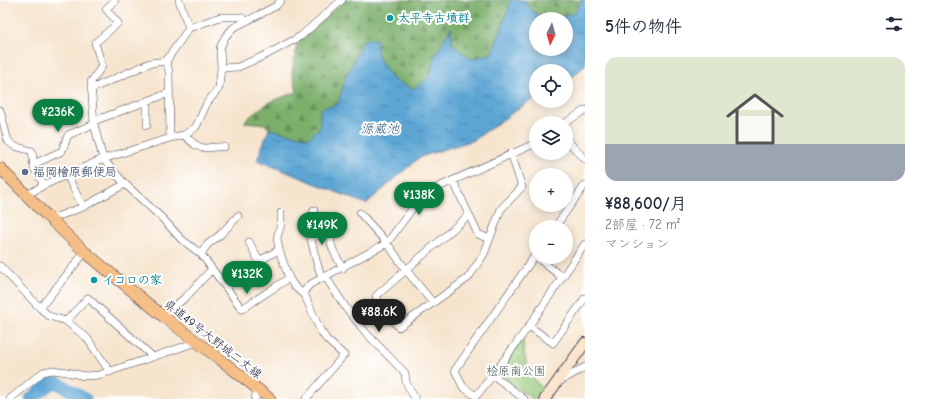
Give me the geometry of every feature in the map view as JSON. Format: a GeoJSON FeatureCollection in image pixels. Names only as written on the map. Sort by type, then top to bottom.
{"type":"FeatureCollection","features":[{"type":"Feature","properties":{"kind":"main road","name":"県道49号大野城二丈線"},"geometry":{"type":"LineString","coordinates":[[0,168],[85,252],[197,342],[256,394],[270,399]]}},
{"type":"Feature","properties":{"kind":"street"},"geometry":{"type":"LineString","coordinates":[[115,0],[106,9],[118,23],[95,43],[102,66],[91,82],[94,122],[103,159],[125,184],[162,218],[181,239],[201,254],[242,309],[289,278]]}},
{"type":"Feature","properties":{"kind":"street"},"geometry":{"type":"LineString","coordinates":[[179,0],[189,28]]}},
{"type":"Feature","properties":{"kind":"street"},"geometry":{"type":"LineString","coordinates":[[27,195],[44,185],[103,159],[184,135],[196,127],[207,103],[219,88],[221,68],[220,48],[225,37],[233,28],[276,6],[281,0]]}},
{"type":"Feature","properties":{"kind":"street"},"geometry":{"type":"LineString","coordinates":[[221,68],[238,67],[266,55],[301,36],[342,0]]}},
{"type":"Feature","properties":{"kind":"street"},"geometry":{"type":"LineString","coordinates":[[91,89],[150,63],[166,61],[189,28],[220,17],[241,17],[247,21]]}},
{"type":"Feature","properties":{"kind":"street"},"geometry":{"type":"LineString","coordinates":[[166,61],[169,71],[170,138]]}},
{"type":"Feature","properties":{"kind":"street"},"geometry":{"type":"LineString","coordinates":[[34,164],[62,151],[68,135],[94,122],[169,93]]}},
{"type":"Feature","properties":{"kind":"street"},"geometry":{"type":"LineString","coordinates":[[147,101],[147,125]]}},
{"type":"Feature","properties":{"kind":"street"},"geometry":{"type":"LineString","coordinates":[[0,110],[8,141],[14,146],[32,151],[34,168],[44,185]]}},
{"type":"Feature","properties":{"kind":"street"},"geometry":{"type":"LineString","coordinates":[[573,118],[585,110]]}},
{"type":"Feature","properties":{"kind":"street"},"geometry":{"type":"LineString","coordinates":[[184,135],[197,146],[206,148],[212,146],[224,146]]}},
{"type":"Feature","properties":{"kind":"street"},"geometry":{"type":"LineString","coordinates":[[303,293],[309,285],[387,243],[423,194],[529,146]]}},
{"type":"Feature","properties":{"kind":"street"},"geometry":{"type":"LineString","coordinates":[[573,147],[585,159]]}},
{"type":"Feature","properties":{"kind":"street"},"geometry":{"type":"LineString","coordinates":[[469,215],[376,296],[385,314],[399,327],[468,278],[484,254],[501,209],[522,187],[511,153]]}},
{"type":"Feature","properties":{"kind":"street"},"geometry":{"type":"LineString","coordinates":[[67,176],[83,207]]}},
{"type":"Feature","properties":{"kind":"street"},"geometry":{"type":"LineString","coordinates":[[453,180],[478,234],[489,239]]}},
{"type":"Feature","properties":{"kind":"street"},"geometry":{"type":"LineString","coordinates":[[51,219],[83,207],[125,184]]}},
{"type":"Feature","properties":{"kind":"street"},"geometry":{"type":"LineString","coordinates":[[560,220],[585,185]]}},
{"type":"Feature","properties":{"kind":"street"},"geometry":{"type":"LineString","coordinates":[[314,210],[309,231],[316,260],[324,277],[367,334],[405,373],[406,382],[415,399]]}},
{"type":"Feature","properties":{"kind":"street"},"geometry":{"type":"LineString","coordinates":[[281,212],[281,224],[277,238],[278,250],[289,278],[294,286],[305,296],[320,330],[327,340],[344,355],[306,399]]}},
{"type":"Feature","properties":{"kind":"street"},"geometry":{"type":"LineString","coordinates":[[360,213],[387,243],[406,270],[433,303]]}},
{"type":"Feature","properties":{"kind":"street"},"geometry":{"type":"LineString","coordinates":[[201,254],[207,245],[221,234],[238,216]]}},
{"type":"Feature","properties":{"kind":"street"},"geometry":{"type":"LineString","coordinates":[[335,221],[330,236],[331,247],[343,268]]}},
{"type":"Feature","properties":{"kind":"street"},"geometry":{"type":"LineString","coordinates":[[249,242],[259,261],[278,250]]}},
{"type":"Feature","properties":{"kind":"street"},"geometry":{"type":"LineString","coordinates":[[529,264],[455,370],[463,387],[476,396],[529,326],[585,244]]}},
{"type":"Feature","properties":{"kind":"street"},"geometry":{"type":"LineString","coordinates":[[40,308],[85,252]]}},
{"type":"Feature","properties":{"kind":"street"},"geometry":{"type":"LineString","coordinates":[[546,264],[562,277]]}},
{"type":"Feature","properties":{"kind":"street"},"geometry":{"type":"LineString","coordinates":[[0,266],[49,316],[66,321],[87,338],[110,372]]}},
{"type":"Feature","properties":{"kind":"street"},"geometry":{"type":"LineString","coordinates":[[164,317],[191,292],[212,269]]}},
{"type":"Feature","properties":{"kind":"street"},"geometry":{"type":"LineString","coordinates":[[66,321],[88,298],[153,357]]}},
{"type":"Feature","properties":{"kind":"street"},"geometry":{"type":"LineString","coordinates":[[529,326],[553,343],[585,298]]}},
{"type":"Feature","properties":{"kind":"street"},"geometry":{"type":"LineString","coordinates":[[10,399],[43,372],[53,370],[85,376],[99,375],[197,342]]}},
{"type":"Feature","properties":{"kind":"street"},"geometry":{"type":"LineString","coordinates":[[545,399],[585,343]]}},
{"type":"Feature","properties":{"kind":"street"},"geometry":{"type":"LineString","coordinates":[[556,383],[585,367]]}},
{"type":"Feature","properties":{"kind":"street"},"geometry":{"type":"LineString","coordinates":[[493,375],[524,399]]}},
{"type":"Feature","properties":{"kind":"green space"},"geometry":{"type":"Polygon","coordinates":[[[345,0],[585,0],[574,18],[573,12],[529,12],[496,57],[433,83],[412,96],[346,95],[324,129],[308,144],[275,136],[265,124],[244,122],[268,103],[297,92],[292,72],[297,43],[345,0]]]}},
{"type":"Feature","properties":{"kind":"green space","name":"桧原南公園"},"geometry":{"type":"Polygon","coordinates":[[[523,338],[524,354],[529,370],[535,380],[545,390],[539,399],[533,399],[497,374],[523,338]]]}},
{"type":"Feature","properties":{"kind":"water","name":"源蔵池"},"geometry":{"type":"Polygon","coordinates":[[[511,0],[524,0],[533,12],[529,12],[529,56],[573,56],[573,14],[575,13],[582,0],[585,0],[585,65],[573,76],[573,64],[529,64],[529,102],[474,140],[420,157],[366,204],[257,160],[269,129],[309,138],[320,127],[320,109],[338,104],[346,77],[363,40],[376,39],[378,57],[392,79],[413,89],[429,78],[434,58],[451,27],[452,44],[471,59],[491,54],[498,39],[511,0]]]}},
{"type":"Feature","properties":{"kind":"waterway"},"geometry":{"type":"LineString","coordinates":[[31,399],[51,383],[58,383],[85,399]]}},
{"type":"Feature","properties":{"kind":"place","name":"太平寺古墳群"},"geometry":{"type":"Point","coordinates":[390,18]}},
{"type":"Feature","properties":{"kind":"place","name":"福岡檜原郵便局"},"geometry":{"type":"Point","coordinates":[25,172]}},
{"type":"Feature","properties":{"kind":"place","name":"イコロの家"},"geometry":{"type":"Point","coordinates":[94,280]}}]}
